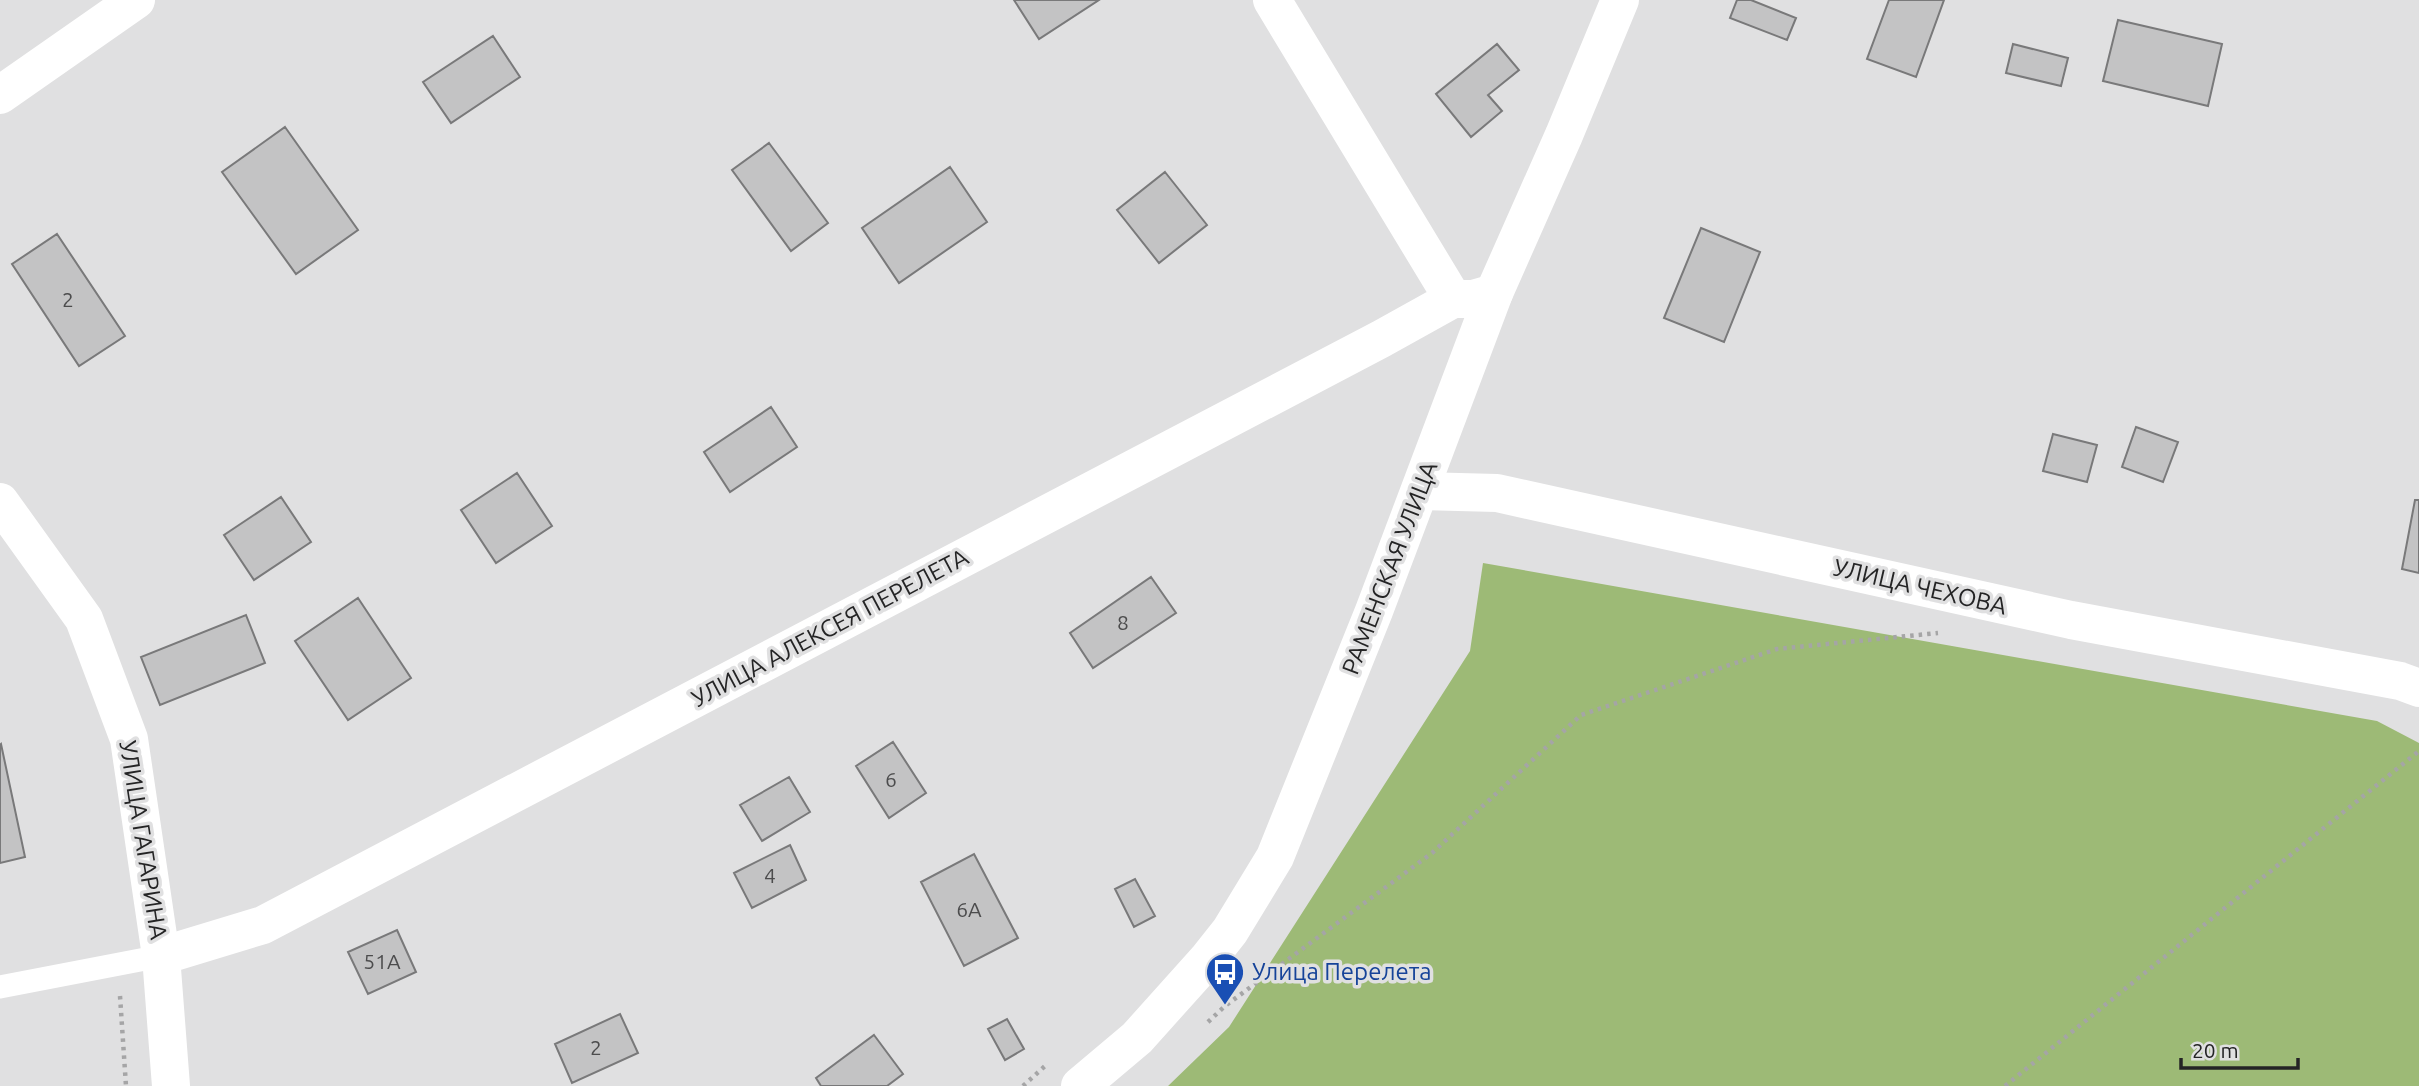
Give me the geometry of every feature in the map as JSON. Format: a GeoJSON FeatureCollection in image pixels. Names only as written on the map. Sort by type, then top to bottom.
{"type":"FeatureCollection","features":[{"type":"Feature","properties":{"kind":"street"},"geometry":{"type":"LineString","coordinates":[[0,95],[136,0]]}},
{"type":"Feature","properties":{"kind":"street"},"geometry":{"type":"LineString","coordinates":[[1272,0],[1453,299]]}},
{"type":"Feature","properties":{"kind":"street","name":"РАМЕНСКАЯ УЛИЦА"},"geometry":{"type":"LineString","coordinates":[[1080,1086],[1137,1038],[1207,960],[1230,931],[1275,857],[1420,491],[1494,293],[1620,0]]}},
{"type":"Feature","properties":{"kind":"street","name":"УЛИЦА АЛЕКСЕЯ ПЕРЕЛЕТА"},"geometry":{"type":"LineString","coordinates":[[161,956],[263,925],[1453,299],[1472,299],[1494,293]]}},
{"type":"Feature","properties":{"kind":"street","name":"УЛИЦА ЧЕХОВА"},"geometry":{"type":"LineString","coordinates":[[1420,491],[1497,493],[2071,620],[2400,681],[2419,688]]}},
{"type":"Feature","properties":{"kind":"street","name":"УЛИЦА ГАГАРИНА"},"geometry":{"type":"LineString","coordinates":[[0,502],[84,619],[129,739],[161,956],[171,1086]]}},
{"type":"Feature","properties":{"kind":"lane"},"geometry":{"type":"LineString","coordinates":[[0,987],[161,956]]}},
{"type":"Feature","properties":{"kind":"path"},"geometry":{"type":"LineString","coordinates":[[1225,1006],[1432,853],[1581,715],[1777,649],[1951,632]]}},
{"type":"Feature","properties":{"kind":"path"},"geometry":{"type":"LineString","coordinates":[[2005,1086],[2419,751]]}},
{"type":"Feature","properties":{"kind":"path"},"geometry":{"type":"LineString","coordinates":[[118,964],[126,1086]]}},
{"type":"Feature","properties":{"kind":"green space"},"geometry":{"type":"Polygon","coordinates":[[[1483,563],[2377,721],[2419,743],[2419,1086],[1168,1086],[1229,1027],[1470,651],[1483,563]]]}},
{"type":"Feature","properties":{"kind":"building"},"geometry":{"type":"Polygon","coordinates":[[[1014,0],[1099,0],[1039,39],[1014,0]]]}},
{"type":"Feature","properties":{"kind":"building"},"geometry":{"type":"Polygon","coordinates":[[[1737,0],[1751,0],[1796,18],[1787,40],[1730,18],[1737,0]]]}},
{"type":"Feature","properties":{"kind":"building"},"geometry":{"type":"Polygon","coordinates":[[[1889,0],[1944,0],[1916,77],[1867,59],[1889,0]]]}},
{"type":"Feature","properties":{"kind":"building"},"geometry":{"type":"Polygon","coordinates":[[[2118,20],[2222,44],[2208,106],[2103,81],[2118,20]]]}},
{"type":"Feature","properties":{"kind":"building"},"geometry":{"type":"Polygon","coordinates":[[[493,36],[520,77],[451,123],[423,82],[493,36]]]}},
{"type":"Feature","properties":{"kind":"building"},"geometry":{"type":"Polygon","coordinates":[[[1497,44],[1519,70],[1488,95],[1502,111],[1471,137],[1436,94],[1497,44]]]}},
{"type":"Feature","properties":{"kind":"building"},"geometry":{"type":"Polygon","coordinates":[[[2013,44],[2068,58],[2061,86],[2006,73],[2013,44]]]}},
{"type":"Feature","properties":{"kind":"building"},"geometry":{"type":"Polygon","coordinates":[[[285,127],[358,230],[296,274],[222,172],[285,127]]]}},
{"type":"Feature","properties":{"kind":"building"},"geometry":{"type":"Polygon","coordinates":[[[769,143],[828,223],[791,251],[732,170],[769,143]]]}},
{"type":"Feature","properties":{"kind":"building"},"geometry":{"type":"Polygon","coordinates":[[[950,167],[987,222],[899,283],[862,228],[950,167]]]}},
{"type":"Feature","properties":{"kind":"building"},"geometry":{"type":"Polygon","coordinates":[[[1165,172],[1207,225],[1159,263],[1117,210],[1165,172]]]}},
{"type":"Feature","properties":{"kind":"building"},"geometry":{"type":"Polygon","coordinates":[[[1701,228],[1760,252],[1724,342],[1664,318],[1701,228]]]}},
{"type":"Feature","properties":{"kind":"building"},"geometry":{"type":"Polygon","coordinates":[[[57,234],[125,336],[79,366],[12,264],[57,234]]]}},
{"type":"Feature","properties":{"kind":"building"},"geometry":{"type":"Polygon","coordinates":[[[771,407],[797,447],[730,492],[704,452],[771,407]]]}},
{"type":"Feature","properties":{"kind":"building"},"geometry":{"type":"Polygon","coordinates":[[[2136,427],[2178,442],[2163,482],[2122,467],[2136,427]]]}},
{"type":"Feature","properties":{"kind":"building"},"geometry":{"type":"Polygon","coordinates":[[[2053,434],[2097,445],[2087,482],[2043,471],[2053,434]]]}},
{"type":"Feature","properties":{"kind":"building"},"geometry":{"type":"Polygon","coordinates":[[[517,473],[552,526],[496,563],[461,510],[517,473]]]}},
{"type":"Feature","properties":{"kind":"building"},"geometry":{"type":"Polygon","coordinates":[[[281,497],[311,542],[254,580],[224,535],[281,497]]]}},
{"type":"Feature","properties":{"kind":"building"},"geometry":{"type":"Polygon","coordinates":[[[2415,500],[2419,500],[2419,573],[2402,569],[2415,500]]]}},
{"type":"Feature","properties":{"kind":"building"},"geometry":{"type":"Polygon","coordinates":[[[1151,577],[1176,613],[1093,668],[1070,633],[1151,577]]]}},
{"type":"Feature","properties":{"kind":"building"},"geometry":{"type":"Polygon","coordinates":[[[358,598],[411,678],[348,720],[295,641],[358,598]]]}},
{"type":"Feature","properties":{"kind":"building"},"geometry":{"type":"Polygon","coordinates":[[[246,615],[265,663],[160,705],[141,657],[246,615]]]}},
{"type":"Feature","properties":{"kind":"building"},"geometry":{"type":"Polygon","coordinates":[[[893,742],[926,793],[889,818],[856,766],[893,742]]]}},
{"type":"Feature","properties":{"kind":"building"},"geometry":{"type":"Polygon","coordinates":[[[0,745],[25,857],[0,863],[0,745]]]}},
{"type":"Feature","properties":{"kind":"building"},"geometry":{"type":"Polygon","coordinates":[[[789,777],[810,812],[762,841],[740,805],[789,777]]]}},
{"type":"Feature","properties":{"kind":"building"},"geometry":{"type":"Polygon","coordinates":[[[790,845],[806,880],[752,908],[734,873],[790,845]]]}},
{"type":"Feature","properties":{"kind":"building"},"geometry":{"type":"Polygon","coordinates":[[[974,854],[1018,938],[964,966],[921,882],[974,854]]]}},
{"type":"Feature","properties":{"kind":"building"},"geometry":{"type":"Polygon","coordinates":[[[1135,879],[1155,916],[1134,927],[1115,889],[1135,879]]]}},
{"type":"Feature","properties":{"kind":"building"},"geometry":{"type":"Polygon","coordinates":[[[397,930],[416,972],[368,994],[348,952],[397,930]]]}},
{"type":"Feature","properties":{"kind":"building"},"geometry":{"type":"Polygon","coordinates":[[[620,1014],[638,1053],[572,1083],[555,1044],[620,1014]]]}},
{"type":"Feature","properties":{"kind":"building"},"geometry":{"type":"Polygon","coordinates":[[[1007,1019],[1024,1049],[1005,1060],[988,1029],[1007,1019]]]}},
{"type":"Feature","properties":{"kind":"building"},"geometry":{"type":"Polygon","coordinates":[[[874,1035],[903,1074],[887,1086],[821,1086],[816,1078],[874,1035]]]}},
{"type":"Feature","properties":{"kind":"place","name":"Улица Перелета"},"geometry":{"type":"Point","coordinates":[1225,1006]}}]}
